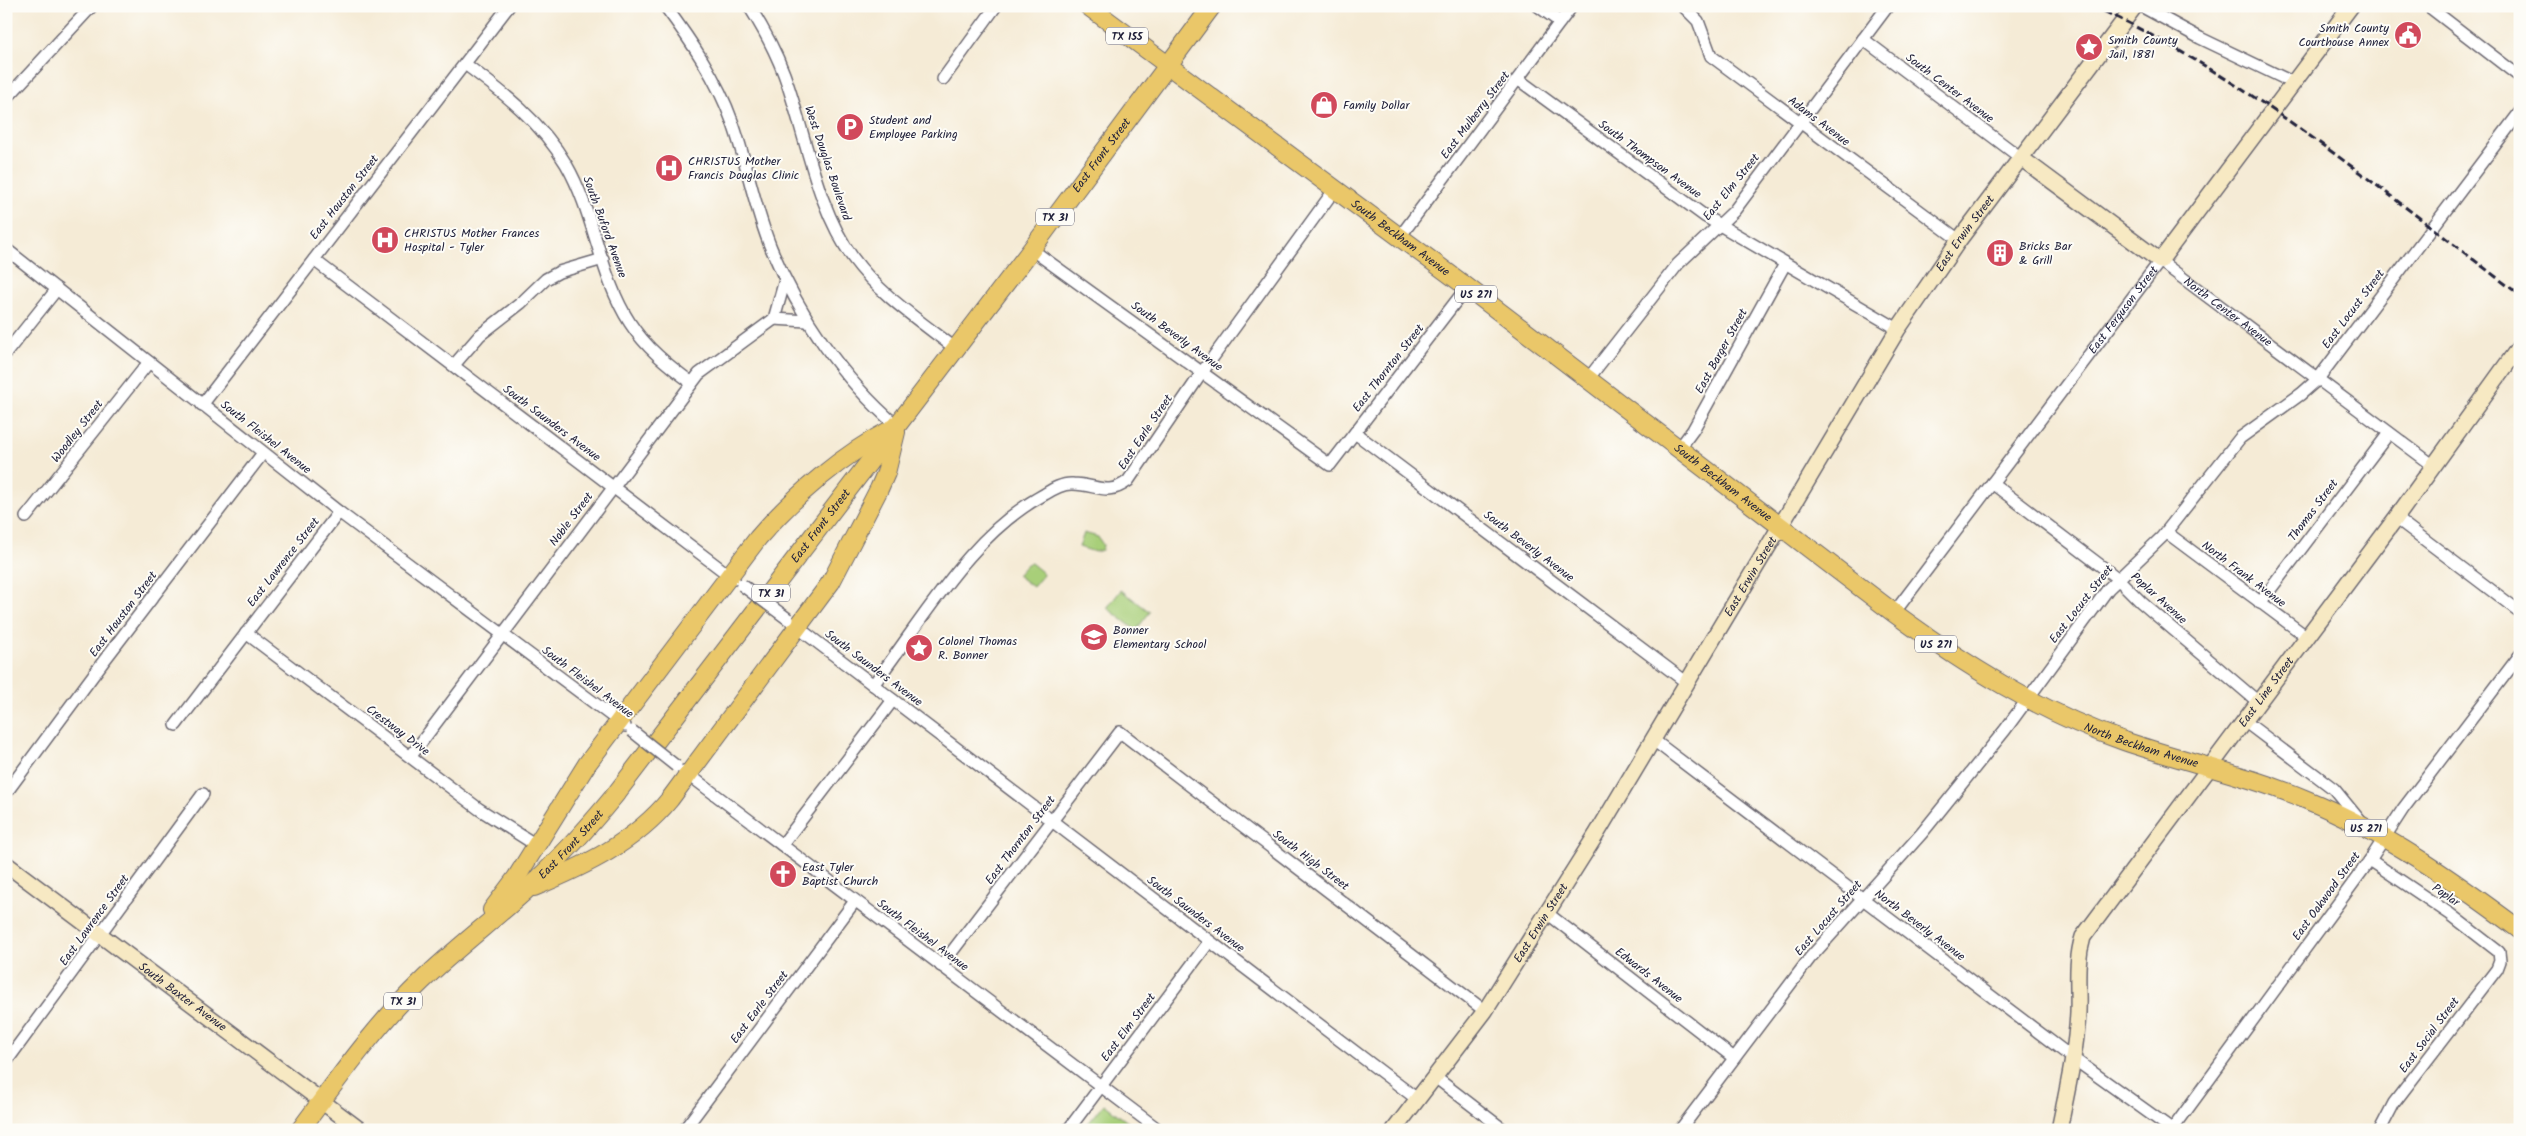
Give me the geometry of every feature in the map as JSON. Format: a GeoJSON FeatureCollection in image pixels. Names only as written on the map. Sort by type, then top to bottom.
{"type":"FeatureCollection","features":[{"type":"Feature","properties":{"kind":"main road","name":"South Beckham Avenue"},"geometry":{"type":"LineString","coordinates":[[1088,6],[1467,287],[1781,527]]}},
{"type":"Feature","properties":{"kind":"main road","name":"East Front Street"},"geometry":{"type":"LineString","coordinates":[[300,1130],[399,1006],[463,944],[526,890],[591,823],[644,760],[956,349],[1212,6]]}},
{"type":"Feature","properties":{"kind":"main road","name":"East Erwin Street"},"geometry":{"type":"LineString","coordinates":[[1394,1130],[1485,1011],[1547,913],[1781,527],[1898,329],[1959,240],[2135,6]]}},
{"type":"Feature","properties":{"kind":"main road","name":"East Ferguson Street"},"geometry":{"type":"LineString","coordinates":[[2160,262],[2351,6]]}},
{"type":"Feature","properties":{"kind":"main road","name":"North Center Avenue"},"geometry":{"type":"LineString","coordinates":[[2021,158],[2160,262]]}},
{"type":"Feature","properties":{"kind":"main road","name":"East Line Street"},"geometry":{"type":"LineString","coordinates":[[2059,1129],[2074,1059],[2078,1012],[2077,955],[2083,937],[2257,701],[2396,518],[2520,346]]}},
{"type":"Feature","properties":{"kind":"main road"},"geometry":{"type":"LineString","coordinates":[[463,944],[516,878],[572,786],[625,726],[735,580],[782,512],[854,451],[897,426]]}},
{"type":"Feature","properties":{"kind":"main road"},"geometry":{"type":"LineString","coordinates":[[526,890],[577,870],[636,833],[661,811],[682,770],[793,624],[841,567],[879,489],[892,452],[897,426]]}},
{"type":"Feature","properties":{"kind":"main road","name":"North Beckham Avenue"},"geometry":{"type":"LineString","coordinates":[[1781,527],[1950,654],[2026,699],[2125,742],[2209,767],[2307,800],[2367,829],[2442,873],[2520,930]]}},
{"type":"Feature","properties":{"kind":"main road","name":"South Baxter Avenue"},"geometry":{"type":"LineString","coordinates":[[6,864],[360,1130]]}},
{"type":"Feature","properties":{"kind":"street"},"geometry":{"type":"LineString","coordinates":[[6,99],[92,6]]}},
{"type":"Feature","properties":{"kind":"street","name":"East Houston Street"},"geometry":{"type":"LineString","coordinates":[[202,405],[509,6]]}},
{"type":"Feature","properties":{"kind":"street"},"geometry":{"type":"LineString","coordinates":[[665,6],[690,41],[726,107],[770,246],[785,280],[807,321],[879,411],[897,426]]}},
{"type":"Feature","properties":{"kind":"street","name":"West Douglas Boulevard"},"geometry":{"type":"LineString","coordinates":[[749,6],[765,33],[784,74],[823,197],[843,242],[874,282],[956,349]]}},
{"type":"Feature","properties":{"kind":"street"},"geometry":{"type":"LineString","coordinates":[[943,79],[996,6]]}},
{"type":"Feature","properties":{"kind":"street"},"geometry":{"type":"LineString","coordinates":[[1538,6],[1560,22]]}},
{"type":"Feature","properties":{"kind":"street","name":"East Mulberry Street"},"geometry":{"type":"LineString","coordinates":[[1400,238],[1572,6]]}},
{"type":"Feature","properties":{"kind":"street","name":"Adams Avenue"},"geometry":{"type":"LineString","coordinates":[[1683,6],[1698,21],[1703,40],[1711,56],[1799,124],[1959,240]]}},
{"type":"Feature","properties":{"kind":"street","name":"East Elm Street"},"geometry":{"type":"LineString","coordinates":[[1588,379],[1678,264],[1720,226],[1888,6]]}},
{"type":"Feature","properties":{"kind":"street"},"geometry":{"type":"LineString","coordinates":[[2141,6],[2200,38],[2294,83]]}},
{"type":"Feature","properties":{"kind":"street"},"geometry":{"type":"LineString","coordinates":[[2428,6],[2520,76]]}},
{"type":"Feature","properties":{"kind":"street","name":"South Center Avenue"},"geometry":{"type":"LineString","coordinates":[[1863,39],[2021,158]]}},
{"type":"Feature","properties":{"kind":"street","name":"South Buford Avenue"},"geometry":{"type":"LineString","coordinates":[[465,64],[524,111],[557,150],[581,194],[622,310],[638,335],[655,355],[692,383]]}},
{"type":"Feature","properties":{"kind":"street","name":"South Thompson Avenue"},"geometry":{"type":"LineString","coordinates":[[1519,80],[1720,226],[1898,329]]}},
{"type":"Feature","properties":{"kind":"street","name":"East Locust Street"},"geometry":{"type":"LineString","coordinates":[[1680,1130],[1810,958],[1922,833],[2005,730],[2117,578],[2166,532],[2240,438],[2301,394],[2318,379],[2520,112]]}},
{"type":"Feature","properties":{"kind":"street","name":"East Earle Street"},"geometry":{"type":"LineString","coordinates":[[873,685],[976,548],[994,529],[1030,503],[1061,486],[1074,484],[1108,490],[1122,486],[1132,475],[1203,371],[1335,189]]}},
{"type":"Feature","properties":{"kind":"street","name":"South Fleishel Avenue"},"geometry":{"type":"LineString","coordinates":[[6,249],[339,512],[1159,1130]]}},
{"type":"Feature","properties":{"kind":"street","name":"South Beverly Avenue"},"geometry":{"type":"LineString","coordinates":[[1031,249],[1330,464]]}},
{"type":"Feature","properties":{"kind":"street"},"geometry":{"type":"LineString","coordinates":[[454,365],[480,334],[525,300],[546,279],[559,272],[603,259]]}},
{"type":"Feature","properties":{"kind":"street","name":"South Saunders Avenue"},"geometry":{"type":"LineString","coordinates":[[314,260],[1417,1099]]}},
{"type":"Feature","properties":{"kind":"street","name":"North Center Avenue"},"geometry":{"type":"LineString","coordinates":[[2160,262],[2434,466]]}},
{"type":"Feature","properties":{"kind":"street","name":"East Ferguson Street"},"geometry":{"type":"LineString","coordinates":[[1894,613],[2160,262]]}},
{"type":"Feature","properties":{"kind":"street","name":"East Barger Street"},"geometry":{"type":"LineString","coordinates":[[1679,449],[1693,430],[1785,264]]}},
{"type":"Feature","properties":{"kind":"street"},"geometry":{"type":"LineString","coordinates":[[785,280],[774,319],[807,321]]}},
{"type":"Feature","properties":{"kind":"street","name":"East Thornton Street"},"geometry":{"type":"LineString","coordinates":[[1330,464],[1467,287]]}},
{"type":"Feature","properties":{"kind":"street"},"geometry":{"type":"LineString","coordinates":[[6,354],[57,289]]}},
{"type":"Feature","properties":{"kind":"street","name":"Noble Street"},"geometry":{"type":"LineString","coordinates":[[411,756],[692,383],[711,364],[774,319]]}},
{"type":"Feature","properties":{"kind":"street","name":"Woodley Street"},"geometry":{"type":"LineString","coordinates":[[26,517],[149,362]]}},
{"type":"Feature","properties":{"kind":"street","name":"South Beverly Avenue"},"geometry":{"type":"LineString","coordinates":[[1355,433],[1686,682]]}},
{"type":"Feature","properties":{"kind":"street","name":"Thomas Street"},"geometry":{"type":"LineString","coordinates":[[2260,603],[2389,433]]}},
{"type":"Feature","properties":{"kind":"street","name":"East Houston Street"},"geometry":{"type":"LineString","coordinates":[[6,793],[97,669],[263,453]]}},
{"type":"Feature","properties":{"kind":"street","name":"Poplar Avenue"},"geometry":{"type":"LineString","coordinates":[[1992,483],[2117,578],[2140,602],[2257,701]]}},
{"type":"Feature","properties":{"kind":"street","name":"East Lawrence Street"},"geometry":{"type":"LineString","coordinates":[[176,725],[339,512]]}},
{"type":"Feature","properties":{"kind":"street"},"geometry":{"type":"LineString","coordinates":[[2396,518],[2520,612]]}},
{"type":"Feature","properties":{"kind":"street","name":"North Frank Avenue"},"geometry":{"type":"LineString","coordinates":[[2166,532],[2307,637]]}},
{"type":"Feature","properties":{"kind":"street","name":"Crestway Drive"},"geometry":{"type":"LineString","coordinates":[[246,633],[479,809],[536,845]]}},
{"type":"Feature","properties":{"kind":"street","name":"East Oakwood Street"},"geometry":{"type":"LineString","coordinates":[[2172,1130],[2370,860],[2403,809],[2520,655]]}},
{"type":"Feature","properties":{"kind":"street"},"geometry":{"type":"LineString","coordinates":[[782,845],[893,700]]}},
{"type":"Feature","properties":{"kind":"street"},"geometry":{"type":"LineString","coordinates":[[2243,720],[2334,789],[2367,829]]}},
{"type":"Feature","properties":{"kind":"street","name":"East Thornton Street"},"geometry":{"type":"LineString","coordinates":[[941,966],[1120,732]]}},
{"type":"Feature","properties":{"kind":"street","name":"South High Street"},"geometry":{"type":"LineString","coordinates":[[1120,732],[1485,1011]]}},
{"type":"Feature","properties":{"kind":"street","name":"North Beverly Avenue"},"geometry":{"type":"LineString","coordinates":[[1652,739],[2074,1059],[2172,1130]]}},
{"type":"Feature","properties":{"kind":"street","name":"East Lawrence Street"},"geometry":{"type":"LineString","coordinates":[[6,1062],[203,794]]}},
{"type":"Feature","properties":{"kind":"street","name":"Poplar"},"geometry":{"type":"LineString","coordinates":[[2370,860],[2450,914],[2499,952],[2500,958]]}},
{"type":"Feature","properties":{"kind":"street","name":"East Earle Street"},"geometry":{"type":"LineString","coordinates":[[684,1130],[856,901]]}},
{"type":"Feature","properties":{"kind":"street","name":"Edwards Avenue"},"geometry":{"type":"LineString","coordinates":[[1547,913],[1734,1058]]}},
{"type":"Feature","properties":{"kind":"street","name":"East Elm Street"},"geometry":{"type":"LineString","coordinates":[[1068,1130],[1210,942]]}},
{"type":"Feature","properties":{"kind":"street","name":"East Social Street"},"geometry":{"type":"LineString","coordinates":[[2380,1130],[2394,1104],[2497,969],[2500,958]]}},
{"type":"Feature","properties":{"kind":"street"},"geometry":{"type":"LineString","coordinates":[[1435,1076],[1504,1130]]}},
{"type":"Feature","properties":{"kind":"green space"},"geometry":{"type":"Polygon","coordinates":[[[1084,533],[1098,537],[1103,545],[1102,550],[1095,552],[1079,547],[1084,533]]]}},
{"type":"Feature","properties":{"kind":"green space"},"geometry":{"type":"Polygon","coordinates":[[[1031,563],[1043,575],[1033,587],[1017,575],[1027,564],[1031,563]]]}},
{"type":"Feature","properties":{"kind":"green space"},"geometry":{"type":"Polygon","coordinates":[[[1121,590],[1150,612],[1136,630],[1107,608],[1121,590]]]}},
{"type":"Feature","properties":{"kind":"green space"},"geometry":{"type":"Polygon","coordinates":[[[1104,1104],[1138,1130],[1083,1130],[1104,1104]]]}},
{"type":"Feature","properties":{"kind":"railway"},"geometry":{"type":"LineString","coordinates":[[2093,6],[2151,35],[2207,67],[2261,102],[2366,177],[2520,295]]}},
{"type":"Feature","properties":{"kind":"place","name":"Smith County Courthouse Annex"},"geometry":{"type":"Point","coordinates":[2408,35]}},
{"type":"Feature","properties":{"kind":"place","name":"Smith County Jail, 1881"},"geometry":{"type":"Point","coordinates":[2089,47]}},
{"type":"Feature","properties":{"kind":"place","name":"Family Dollar"},"geometry":{"type":"Point","coordinates":[1324,105]}},
{"type":"Feature","properties":{"kind":"place","name":"Student and Employee Parking"},"geometry":{"type":"Point","coordinates":[850,127]}},
{"type":"Feature","properties":{"kind":"place","name":"CHRISTUS Mother Francis Douglas Clinic"},"geometry":{"type":"Point","coordinates":[669,168]}},
{"type":"Feature","properties":{"kind":"place","name":"CHRISTUS Mother Frances Hospital - Tyler"},"geometry":{"type":"Point","coordinates":[385,240]}},
{"type":"Feature","properties":{"kind":"place","name":"Bricks Bar & Grill"},"geometry":{"type":"Point","coordinates":[2000,253]}},
{"type":"Feature","properties":{"kind":"place","name":"Bonner Elementary School"},"geometry":{"type":"Point","coordinates":[1094,637]}},
{"type":"Feature","properties":{"kind":"place","name":"Colonel Thomas R. Bonner"},"geometry":{"type":"Point","coordinates":[919,648]}},
{"type":"Feature","properties":{"kind":"place","name":"East Tyler Baptist Church"},"geometry":{"type":"Point","coordinates":[783,874]}}]}
